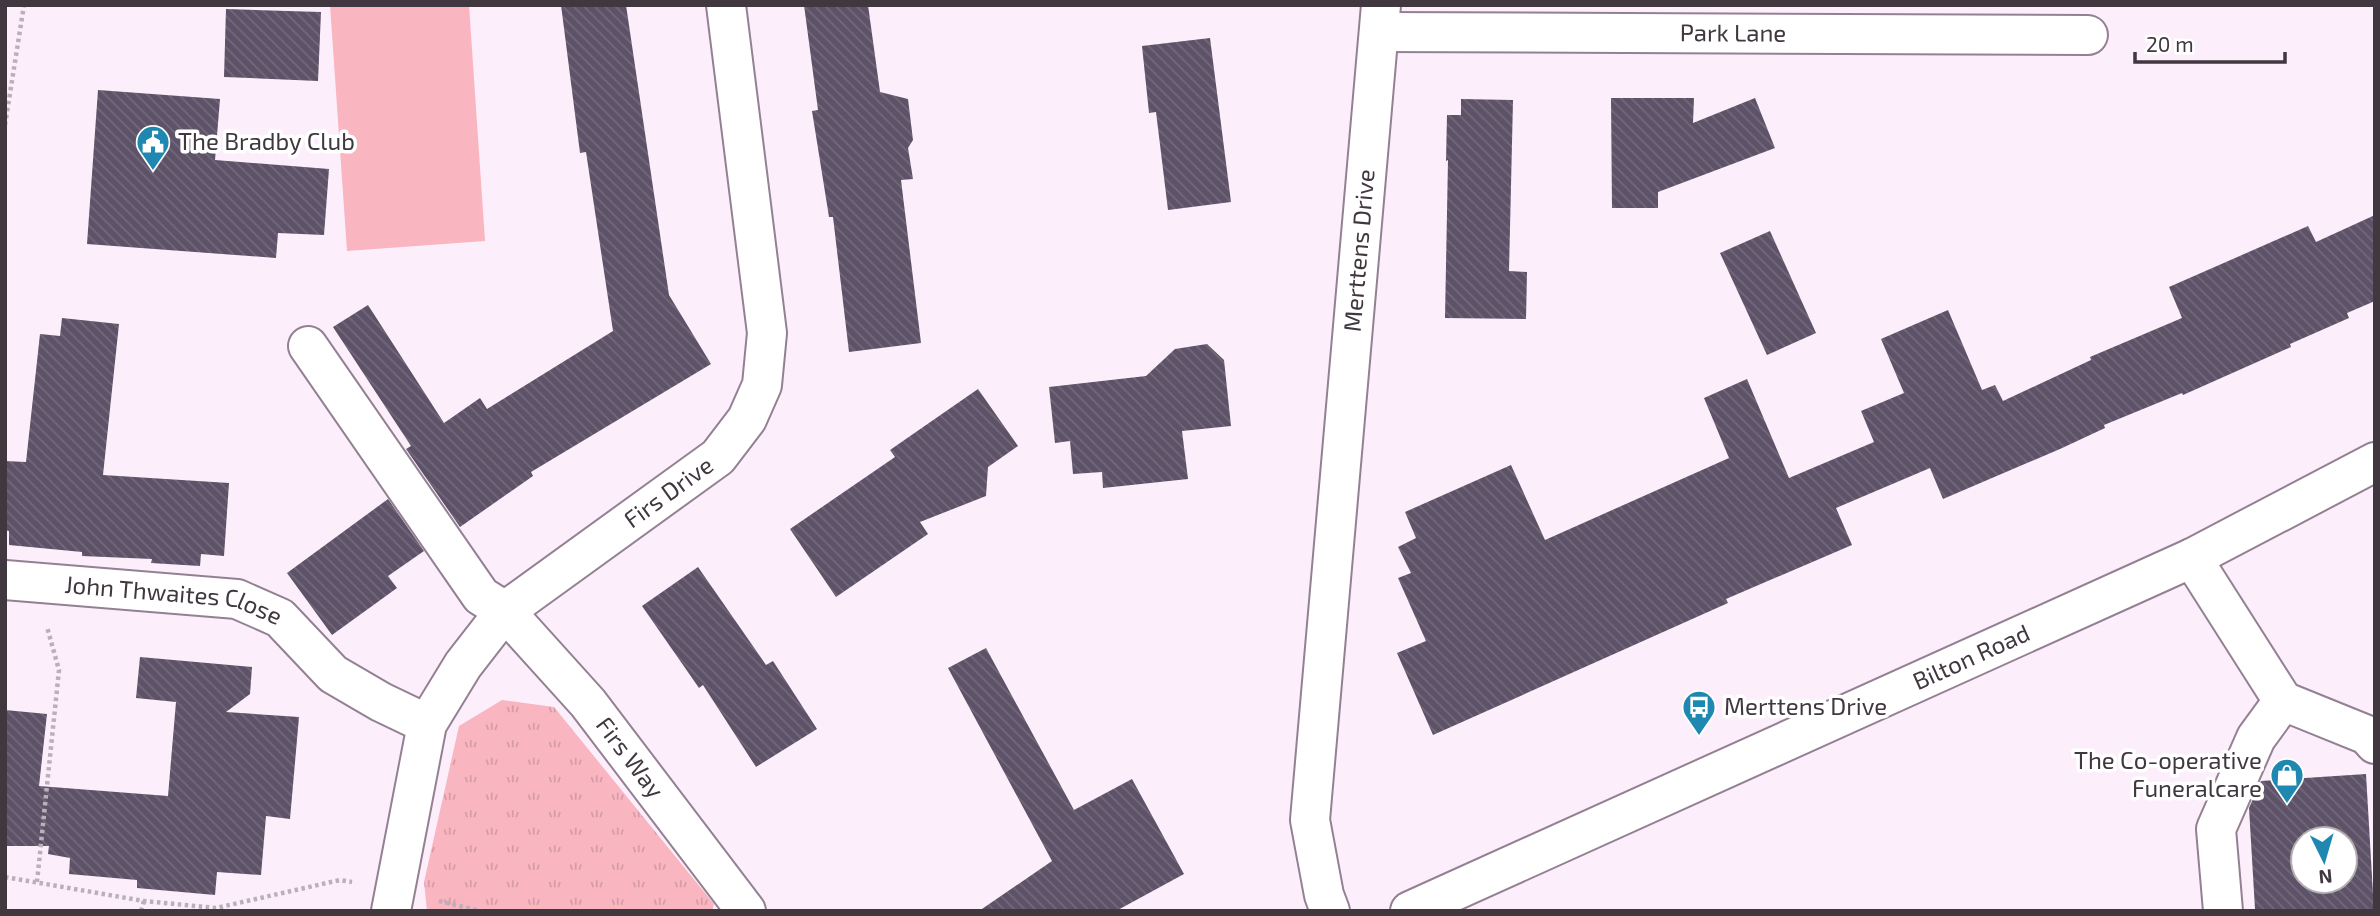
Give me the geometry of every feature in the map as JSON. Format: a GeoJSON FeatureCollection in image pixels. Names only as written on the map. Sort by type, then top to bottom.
{"type":"FeatureCollection","features":[{"type":"Feature","properties":{"kind":"street","name":"Firs Drive"},"geometry":{"type":"LineString","coordinates":[[393,901],[427,724],[463,665],[505,611],[718,457],[747,419],[762,385],[767,333],[726,5]]}},
{"type":"Feature","properties":{"kind":"street","name":"Park Lane"},"geometry":{"type":"LineString","coordinates":[[1380,18],[2088,35]]}},
{"type":"Feature","properties":{"kind":"street","name":"Merttens Drive"},"geometry":{"type":"LineString","coordinates":[[1331,911],[1324,895],[1310,820],[1380,18]]}},
{"type":"Feature","properties":{"kind":"street","name":"Firs Way"},"geometry":{"type":"LineString","coordinates":[[308,346],[481,596],[505,611],[588,703],[746,911]]}},
{"type":"Feature","properties":{"kind":"street","name":"Bilton Road"},"geometry":{"type":"LineString","coordinates":[[1410,911],[2192,558],[2375,462]]}},
{"type":"Feature","properties":{"kind":"street"},"geometry":{"type":"LineString","coordinates":[[2192,558],[2283,701],[2367,735],[2375,744]]}},
{"type":"Feature","properties":{"kind":"street","name":"John Thwaites Close"},"geometry":{"type":"LineString","coordinates":[[19,581],[237,599],[280,618],[333,674],[381,702],[427,724]]}},
{"type":"Feature","properties":{"kind":"street"},"geometry":{"type":"LineString","coordinates":[[2223,911],[2216,829],[2256,738],[2283,701]]}},
{"type":"Feature","properties":{"kind":"path"},"geometry":{"type":"LineString","coordinates":[[5,125],[24,5]]}},
{"type":"Feature","properties":{"kind":"path"},"geometry":{"type":"LineString","coordinates":[[19,581],[59,670],[37,883]]}},
{"type":"Feature","properties":{"kind":"path"},"geometry":{"type":"LineString","coordinates":[[5,877],[144,901],[216,908],[340,880],[393,901],[480,911]]}},
{"type":"Feature","properties":{"kind":"path"},"geometry":{"type":"LineString","coordinates":[[141,911],[144,901]]}},
{"type":"Feature","properties":{"kind":"green space"},"geometry":{"type":"Polygon","coordinates":[[[330,5],[469,5],[485,241],[347,251],[330,5]]]}},
{"type":"Feature","properties":{"kind":"green space"},"geometry":{"type":"Polygon","coordinates":[[[502,700],[554,707],[714,904],[712,911],[427,911],[424,882],[459,726],[502,700]]]}},
{"type":"Feature","properties":{"kind":"building"},"geometry":{"type":"Polygon","coordinates":[[[561,5],[626,5],[669,295],[711,364],[531,472],[533,476],[460,527],[406,449],[411,446],[333,327],[368,305],[444,423],[480,398],[487,409],[613,331],[586,152],[580,153],[561,5]]]}},
{"type":"Feature","properties":{"kind":"building"},"geometry":{"type":"Polygon","coordinates":[[[804,5],[868,5],[880,92],[908,99],[913,140],[908,148],[913,179],[901,180],[921,343],[849,352],[833,217],[829,217],[812,111],[818,110],[804,5]]]}},
{"type":"Feature","properties":{"kind":"building"},"geometry":{"type":"Polygon","coordinates":[[[226,9],[321,12],[318,81],[224,77],[226,9]]]}},
{"type":"Feature","properties":{"kind":"building"},"geometry":{"type":"Polygon","coordinates":[[[1210,38],[1231,202],[1168,210],[1156,112],[1149,113],[1142,46],[1210,38]]]}},
{"type":"Feature","properties":{"kind":"building","name":"The Bradby Club"},"geometry":{"type":"Polygon","coordinates":[[[98,90],[220,99],[215,160],[329,169],[324,235],[278,233],[276,258],[87,244],[98,90]]]}},
{"type":"Feature","properties":{"kind":"building"},"geometry":{"type":"Polygon","coordinates":[[[1611,98],[1694,98],[1693,123],[1755,98],[1775,148],[1658,192],[1658,208],[1612,208],[1611,98]]]}},
{"type":"Feature","properties":{"kind":"building"},"geometry":{"type":"Polygon","coordinates":[[[1461,99],[1513,100],[1509,271],[1527,272],[1526,319],[1445,318],[1447,115],[1461,115],[1461,99]]]}},
{"type":"Feature","properties":{"kind":"building"},"geometry":{"type":"Polygon","coordinates":[[[2375,215],[2375,301],[2347,313],[2349,318],[2290,344],[2291,347],[2183,395],[2182,393],[2104,425],[2105,428],[2060,449],[1943,499],[1930,468],[1836,508],[1852,545],[1726,599],[1728,603],[1433,735],[1397,653],[1426,641],[1398,578],[1411,573],[1398,547],[1416,538],[1405,512],[1511,465],[1545,540],[1729,458],[1704,398],[1747,379],[1789,478],[1874,442],[1861,411],[1904,393],[1881,339],[1948,310],[1982,390],[1995,385],[2003,401],[2091,360],[2090,357],[2182,318],[2169,287],[2308,226],[2316,242],[2375,215]]]}},
{"type":"Feature","properties":{"kind":"building"},"geometry":{"type":"Polygon","coordinates":[[[1770,231],[1816,333],[1767,355],[1720,253],[1770,231]]]}},
{"type":"Feature","properties":{"kind":"building"},"geometry":{"type":"Polygon","coordinates":[[[62,318],[119,324],[103,475],[229,483],[224,556],[201,554],[200,566],[151,563],[152,559],[82,556],[82,552],[9,545],[9,531],[5,530],[5,461],[26,462],[40,334],[60,336],[62,318]]]}},
{"type":"Feature","properties":{"kind":"building"},"geometry":{"type":"Polygon","coordinates":[[[1207,344],[1224,360],[1231,426],[1182,431],[1188,479],[1103,488],[1102,472],[1073,474],[1070,441],[1055,443],[1049,387],[1146,376],[1175,349],[1207,344]]]}},
{"type":"Feature","properties":{"kind":"building"},"geometry":{"type":"Polygon","coordinates":[[[978,389],[1018,446],[988,467],[986,496],[920,522],[928,534],[836,597],[790,529],[895,457],[890,450],[978,389]]]}},
{"type":"Feature","properties":{"kind":"building"},"geometry":{"type":"Polygon","coordinates":[[[388,499],[424,551],[388,576],[397,588],[332,635],[287,573],[388,499]]]}},
{"type":"Feature","properties":{"kind":"building"},"geometry":{"type":"Polygon","coordinates":[[[698,567],[766,665],[773,661],[817,729],[756,767],[703,685],[699,688],[642,606],[698,567]]]}},
{"type":"Feature","properties":{"kind":"building"},"geometry":{"type":"Polygon","coordinates":[[[986,648],[1074,810],[1132,779],[1184,874],[1116,911],[979,911],[1052,861],[948,668],[986,648]]]}},
{"type":"Feature","properties":{"kind":"building"},"geometry":{"type":"Polygon","coordinates":[[[140,657],[252,667],[250,694],[226,712],[299,717],[290,819],[266,816],[261,875],[217,872],[215,895],[137,888],[137,880],[69,874],[70,858],[48,854],[49,846],[5,846],[5,710],[47,714],[39,786],[168,796],[176,702],[136,698],[140,657]]]}},
{"type":"Feature","properties":{"kind":"building"},"geometry":{"type":"Polygon","coordinates":[[[2366,774],[2374,911],[2255,909],[2249,808],[2261,781],[2366,774]]]}},
{"type":"Feature","properties":{"kind":"place","name":"The Bradby Club"},"geometry":{"type":"Point","coordinates":[153,172]}},
{"type":"Feature","properties":{"kind":"place","name":"Merttens Drive"},"geometry":{"type":"Point","coordinates":[1699,737]}},
{"type":"Feature","properties":{"kind":"place","name":"The Co-operative Funeralcare"},"geometry":{"type":"Point","coordinates":[2287,805]}}]}
